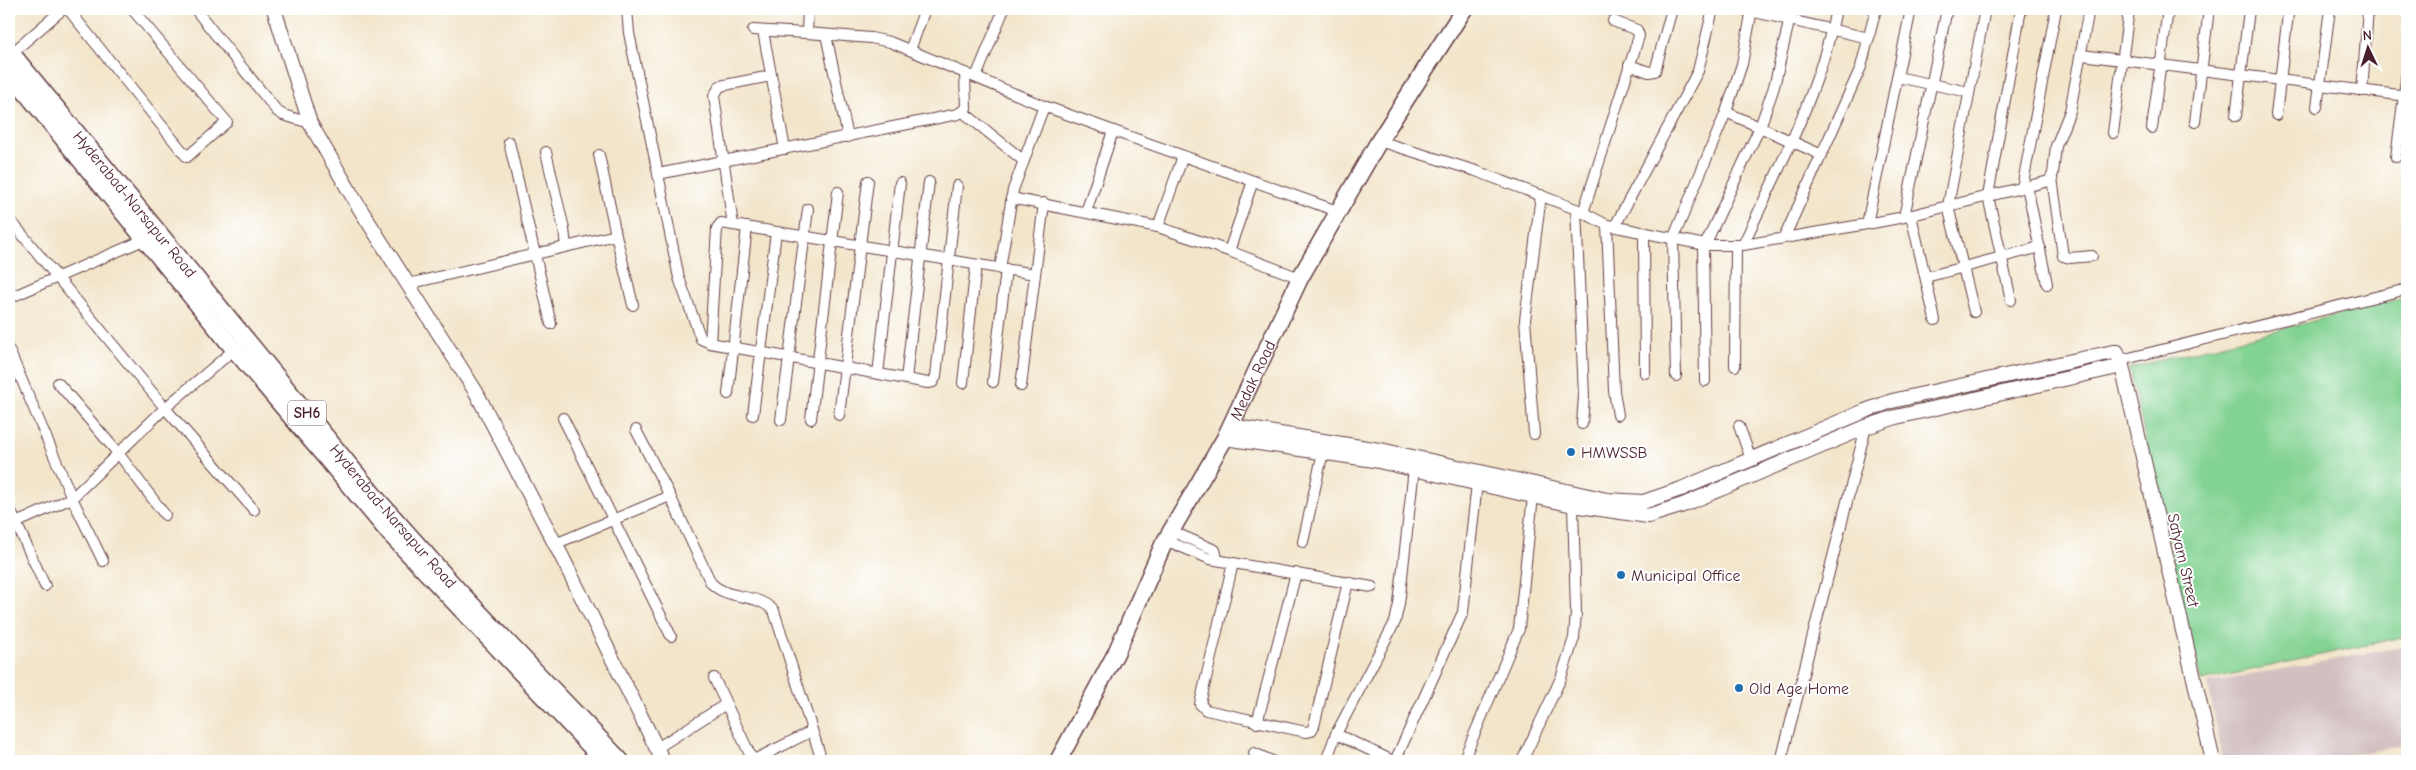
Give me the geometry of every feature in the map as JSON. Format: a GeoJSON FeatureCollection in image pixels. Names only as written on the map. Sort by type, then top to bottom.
{"type":"FeatureCollection","features":[{"type":"Feature","properties":{"kind":"main road","name":"Medak Road"},"geometry":{"type":"LineString","coordinates":[[1057,761],[1116,653],[1168,536],[1228,432],[1300,278],[1337,211],[1464,9]]}},
{"type":"Feature","properties":{"kind":"main road","name":"Hyderabad-Narsapur Road"},"geometry":{"type":"LineString","coordinates":[[10,52],[382,504],[458,590],[621,761]]}},
{"type":"Feature","properties":{"kind":"main road","name":"Hyderabad-Narsapur Road"},"geometry":{"type":"LineString","coordinates":[[9,72],[235,349],[420,568],[604,761]]}},
{"type":"Feature","properties":{"kind":"street"},"geometry":{"type":"LineString","coordinates":[[10,52],[62,9]]}},
{"type":"Feature","properties":{"kind":"street"},"geometry":{"type":"LineString","coordinates":[[68,9],[186,156],[228,122],[132,9]]}},
{"type":"Feature","properties":{"kind":"street"},"geometry":{"type":"LineString","coordinates":[[194,9],[282,116],[310,123]]}},
{"type":"Feature","properties":{"kind":"street"},"geometry":{"type":"LineString","coordinates":[[274,9],[310,123],[476,392],[555,544],[663,761]]}},
{"type":"Feature","properties":{"kind":"street"},"geometry":{"type":"LineString","coordinates":[[627,9],[628,33],[679,278],[701,340],[928,383],[935,379],[957,186]]}},
{"type":"Feature","properties":{"kind":"street"},"geometry":{"type":"LineString","coordinates":[[807,33],[808,9]]}},
{"type":"Feature","properties":{"kind":"street"},"geometry":{"type":"LineString","coordinates":[[910,50],[926,9]]}},
{"type":"Feature","properties":{"kind":"street"},"geometry":{"type":"LineString","coordinates":[[976,77],[1004,9]]}},
{"type":"Feature","properties":{"kind":"street"},"geometry":{"type":"LineString","coordinates":[[1630,65],[1649,72],[1655,71],[1672,9]]}},
{"type":"Feature","properties":{"kind":"street"},"geometry":{"type":"LineString","coordinates":[[1618,416],[1614,391],[1611,226],[1698,71],[1713,9]]}},
{"type":"Feature","properties":{"kind":"street"},"geometry":{"type":"LineString","coordinates":[[1740,9],[1752,10],[1869,38]]}},
{"type":"Feature","properties":{"kind":"street"},"geometry":{"type":"LineString","coordinates":[[1705,381],[1704,244],[1760,127],[1778,74],[1792,9]]}},
{"type":"Feature","properties":{"kind":"street"},"geometry":{"type":"LineString","coordinates":[[1735,366],[1740,245],[1791,140],[1813,89],[1832,30],[1836,9]]}},
{"type":"Feature","properties":{"kind":"street"},"geometry":{"type":"LineString","coordinates":[[1784,238],[1861,68],[1876,9]]}},
{"type":"Feature","properties":{"kind":"street"},"geometry":{"type":"LineString","coordinates":[[1867,224],[1911,9]]}},
{"type":"Feature","properties":{"kind":"street"},"geometry":{"type":"LineString","coordinates":[[1935,320],[1926,277],[1908,216],[1947,9]]}},
{"type":"Feature","properties":{"kind":"street"},"geometry":{"type":"LineString","coordinates":[[1974,312],[1948,206],[1985,9]]}},
{"type":"Feature","properties":{"kind":"street"},"geometry":{"type":"LineString","coordinates":[[2011,300],[1988,196],[2022,9]]}},
{"type":"Feature","properties":{"kind":"street"},"geometry":{"type":"LineString","coordinates":[[2047,284],[2040,247],[2024,187],[2056,9]]}},
{"type":"Feature","properties":{"kind":"street"},"geometry":{"type":"LineString","coordinates":[[2089,9],[2082,55],[2069,116],[2056,146],[2052,178],[2063,256],[2070,258],[2092,256]]}},
{"type":"Feature","properties":{"kind":"street"},"geometry":{"type":"LineString","coordinates":[[2113,133],[2128,9]]}},
{"type":"Feature","properties":{"kind":"street"},"geometry":{"type":"LineString","coordinates":[[2152,128],[2168,9]]}},
{"type":"Feature","properties":{"kind":"street"},"geometry":{"type":"LineString","coordinates":[[2195,122],[2209,9]]}},
{"type":"Feature","properties":{"kind":"street"},"geometry":{"type":"LineString","coordinates":[[2317,108],[2318,84],[2330,9]]}},
{"type":"Feature","properties":{"kind":"street"},"geometry":{"type":"LineString","coordinates":[[2362,91],[2368,9]]}},
{"type":"Feature","properties":{"kind":"street"},"geometry":{"type":"LineString","coordinates":[[1676,376],[1673,239],[1726,112],[1742,64],[1752,10]]}},
{"type":"Feature","properties":{"kind":"street"},"geometry":{"type":"LineString","coordinates":[[2236,116],[2249,10]]}},
{"type":"Feature","properties":{"kind":"street"},"geometry":{"type":"LineString","coordinates":[[2276,115],[2288,14]]}},
{"type":"Feature","properties":{"kind":"street"},"geometry":{"type":"LineString","coordinates":[[1582,424],[1584,396],[1580,211],[1630,65],[1639,33],[1613,21]]}},
{"type":"Feature","properties":{"kind":"street"},"geometry":{"type":"LineString","coordinates":[[785,149],[772,76],[758,30],[881,39],[1044,106],[1337,211]]}},
{"type":"Feature","properties":{"kind":"street"},"geometry":{"type":"LineString","coordinates":[[826,35],[848,137]]}},
{"type":"Feature","properties":{"kind":"street"},"geometry":{"type":"LineString","coordinates":[[2082,55],[2406,96]]}},
{"type":"Feature","properties":{"kind":"street"},"geometry":{"type":"LineString","coordinates":[[2396,157],[2406,96],[2407,72]]}},
{"type":"Feature","properties":{"kind":"street"},"geometry":{"type":"LineString","coordinates":[[963,112],[967,104],[965,73]]}},
{"type":"Feature","properties":{"kind":"street"},"geometry":{"type":"LineString","coordinates":[[733,225],[714,96],[720,86],[772,76]]}},
{"type":"Feature","properties":{"kind":"street"},"geometry":{"type":"LineString","coordinates":[[1897,77],[1969,92]]}},
{"type":"Feature","properties":{"kind":"street"},"geometry":{"type":"LineString","coordinates":[[993,382],[1011,198],[1044,106]]}},
{"type":"Feature","properties":{"kind":"street"},"geometry":{"type":"LineString","coordinates":[[658,174],[848,137],[963,112]]}},
{"type":"Feature","properties":{"kind":"street"},"geometry":{"type":"LineString","coordinates":[[963,112],[1024,161]]}},
{"type":"Feature","properties":{"kind":"street"},"geometry":{"type":"LineString","coordinates":[[1726,112],[1822,155]]}},
{"type":"Feature","properties":{"kind":"street"},"geometry":{"type":"LineString","coordinates":[[1086,212],[1113,130]]}},
{"type":"Feature","properties":{"kind":"street"},"geometry":{"type":"LineString","coordinates":[[1380,141],[1456,163],[1580,211],[1611,226],[1704,244],[1740,245],[1867,224],[2045,183],[2052,178]]}},
{"type":"Feature","properties":{"kind":"street"},"geometry":{"type":"LineString","coordinates":[[508,142],[551,324]]}},
{"type":"Feature","properties":{"kind":"street"},"geometry":{"type":"LineString","coordinates":[[546,152],[564,229],[566,247]]}},
{"type":"Feature","properties":{"kind":"street"},"geometry":{"type":"LineString","coordinates":[[599,155],[633,305]]}},
{"type":"Feature","properties":{"kind":"street"},"geometry":{"type":"LineString","coordinates":[[1158,227],[1183,156]]}},
{"type":"Feature","properties":{"kind":"street"},"geometry":{"type":"LineString","coordinates":[[839,415],[868,181]]}},
{"type":"Feature","properties":{"kind":"street"},"geometry":{"type":"LineString","coordinates":[[1229,251],[1254,181]]}},
{"type":"Feature","properties":{"kind":"street"},"geometry":{"type":"LineString","coordinates":[[906,379],[929,182]]}},
{"type":"Feature","properties":{"kind":"street"},"geometry":{"type":"LineString","coordinates":[[878,374],[900,183]]}},
{"type":"Feature","properties":{"kind":"street"},"geometry":{"type":"LineString","coordinates":[[811,419],[838,192]]}},
{"type":"Feature","properties":{"kind":"street"},"geometry":{"type":"LineString","coordinates":[[1534,434],[1525,320],[1541,196]]}},
{"type":"Feature","properties":{"kind":"street"},"geometry":{"type":"LineString","coordinates":[[1011,198],[1158,227],[1300,278]]}},
{"type":"Feature","properties":{"kind":"street"},"geometry":{"type":"LineString","coordinates":[[1021,386],[1044,204]]}},
{"type":"Feature","properties":{"kind":"street"},"geometry":{"type":"LineString","coordinates":[[781,420],[808,209]]}},
{"type":"Feature","properties":{"kind":"street"},"geometry":{"type":"LineString","coordinates":[[11,221],[165,408],[254,510]]}},
{"type":"Feature","properties":{"kind":"street"},"geometry":{"type":"LineString","coordinates":[[710,343],[717,224],[747,227],[1035,274]]}},
{"type":"Feature","properties":{"kind":"street"},"geometry":{"type":"LineString","coordinates":[[728,394],[747,227]]}},
{"type":"Feature","properties":{"kind":"street"},"geometry":{"type":"LineString","coordinates":[[753,415],[776,232]]}},
{"type":"Feature","properties":{"kind":"street"},"geometry":{"type":"LineString","coordinates":[[1644,233],[1644,373]]}},
{"type":"Feature","properties":{"kind":"street"},"geometry":{"type":"LineString","coordinates":[[408,284],[616,235]]}},
{"type":"Feature","properties":{"kind":"street"},"geometry":{"type":"LineString","coordinates":[[9,298],[56,276],[146,239]]}},
{"type":"Feature","properties":{"kind":"street"},"geometry":{"type":"LineString","coordinates":[[1926,277],[2040,247]]}},
{"type":"Feature","properties":{"kind":"street"},"geometry":{"type":"LineString","coordinates":[[963,383],[976,265]]}},
{"type":"Feature","properties":{"kind":"street"},"geometry":{"type":"LineString","coordinates":[[1228,432],[1414,468],[1573,505],[1648,516],[1655,512],[1683,505],[1866,427],[1914,412],[2122,363],[2407,288]]}},
{"type":"Feature","properties":{"kind":"street"},"geometry":{"type":"LineString","coordinates":[[12,525],[72,498],[165,408],[235,349]]}},
{"type":"Feature","properties":{"kind":"street"},"geometry":{"type":"LineString","coordinates":[[9,350],[72,498],[103,562]]}},
{"type":"Feature","properties":{"kind":"street"},"geometry":{"type":"LineString","coordinates":[[1228,432],[1384,451],[1607,500],[1633,502],[1654,498],[1682,489],[1865,411],[1909,397],[2113,352],[2117,352],[2122,363]]}},
{"type":"Feature","properties":{"kind":"street","name":"Satyam Street"},"geometry":{"type":"LineString","coordinates":[[2122,363],[2213,761]]}},
{"type":"Feature","properties":{"kind":"street"},"geometry":{"type":"LineString","coordinates":[[58,383],[118,453],[166,514]]}},
{"type":"Feature","properties":{"kind":"street"},"geometry":{"type":"LineString","coordinates":[[1909,397],[1914,412]]}},
{"type":"Feature","properties":{"kind":"street"},"geometry":{"type":"LineString","coordinates":[[563,418],[671,636]]}},
{"type":"Feature","properties":{"kind":"street"},"geometry":{"type":"LineString","coordinates":[[1740,426],[1751,459]]}},
{"type":"Feature","properties":{"kind":"street"},"geometry":{"type":"LineString","coordinates":[[1782,761],[1866,427]]}},
{"type":"Feature","properties":{"kind":"street"},"geometry":{"type":"LineString","coordinates":[[636,430],[670,496],[710,583],[718,591],[726,594],[759,599],[774,611],[822,761]]}},
{"type":"Feature","properties":{"kind":"street"},"geometry":{"type":"LineString","coordinates":[[1303,542],[1324,452]]}},
{"type":"Feature","properties":{"kind":"street"},"geometry":{"type":"LineString","coordinates":[[1326,761],[1336,734],[1395,622],[1400,604],[1414,468]]}},
{"type":"Feature","properties":{"kind":"street"},"geometry":{"type":"LineString","coordinates":[[1336,734],[1394,761],[1463,612],[1476,483]]}},
{"type":"Feature","properties":{"kind":"street"},"geometry":{"type":"LineString","coordinates":[[555,544],[670,496]]}},
{"type":"Feature","properties":{"kind":"street"},"geometry":{"type":"LineString","coordinates":[[1463,761],[1518,629],[1533,496]]}},
{"type":"Feature","properties":{"kind":"street"},"geometry":{"type":"LineString","coordinates":[[1654,498],[1655,512]]}},
{"type":"Feature","properties":{"kind":"street"},"geometry":{"type":"LineString","coordinates":[[1522,761],[1561,678],[1574,638],[1576,612],[1573,505]]}},
{"type":"Feature","properties":{"kind":"street"},"geometry":{"type":"LineString","coordinates":[[9,506],[12,525],[45,586]]}},
{"type":"Feature","properties":{"kind":"street"},"geometry":{"type":"LineString","coordinates":[[1168,536],[1210,559],[1217,558],[1233,563],[1372,587]]}},
{"type":"Feature","properties":{"kind":"street"},"geometry":{"type":"LineString","coordinates":[[1233,563],[1200,704],[1206,710],[1257,723],[1306,732],[1312,731],[1348,582]]}},
{"type":"Feature","properties":{"kind":"street"},"geometry":{"type":"LineString","coordinates":[[1257,723],[1296,573]]}},
{"type":"Feature","properties":{"kind":"street"},"geometry":{"type":"LineString","coordinates":[[714,678],[752,761],[812,731]]}},
{"type":"Feature","properties":{"kind":"street"},"geometry":{"type":"LineString","coordinates":[[657,748],[726,704]]}},
{"type":"Feature","properties":{"kind":"street"},"geometry":{"type":"LineString","coordinates":[[1254,753],[1272,761]]}},
{"type":"Feature","properties":{"kind":"shaded area"},"geometry":{"type":"Polygon","coordinates":[[[2407,646],[2407,745],[2317,761],[2223,761],[2208,683],[2407,646]]]}},
{"type":"Feature","properties":{"kind":"green space"},"geometry":{"type":"Polygon","coordinates":[[[2407,297],[2407,636],[2201,681],[2129,368],[2407,297]]]}},
{"type":"Feature","properties":{"kind":"place","name":"HMWSSB"},"geometry":{"type":"Point","coordinates":[1571,452]}},
{"type":"Feature","properties":{"kind":"place","name":"Municipal Office"},"geometry":{"type":"Point","coordinates":[1621,575]}},
{"type":"Feature","properties":{"kind":"place","name":"Old Age Home"},"geometry":{"type":"Point","coordinates":[1739,688]}}]}
